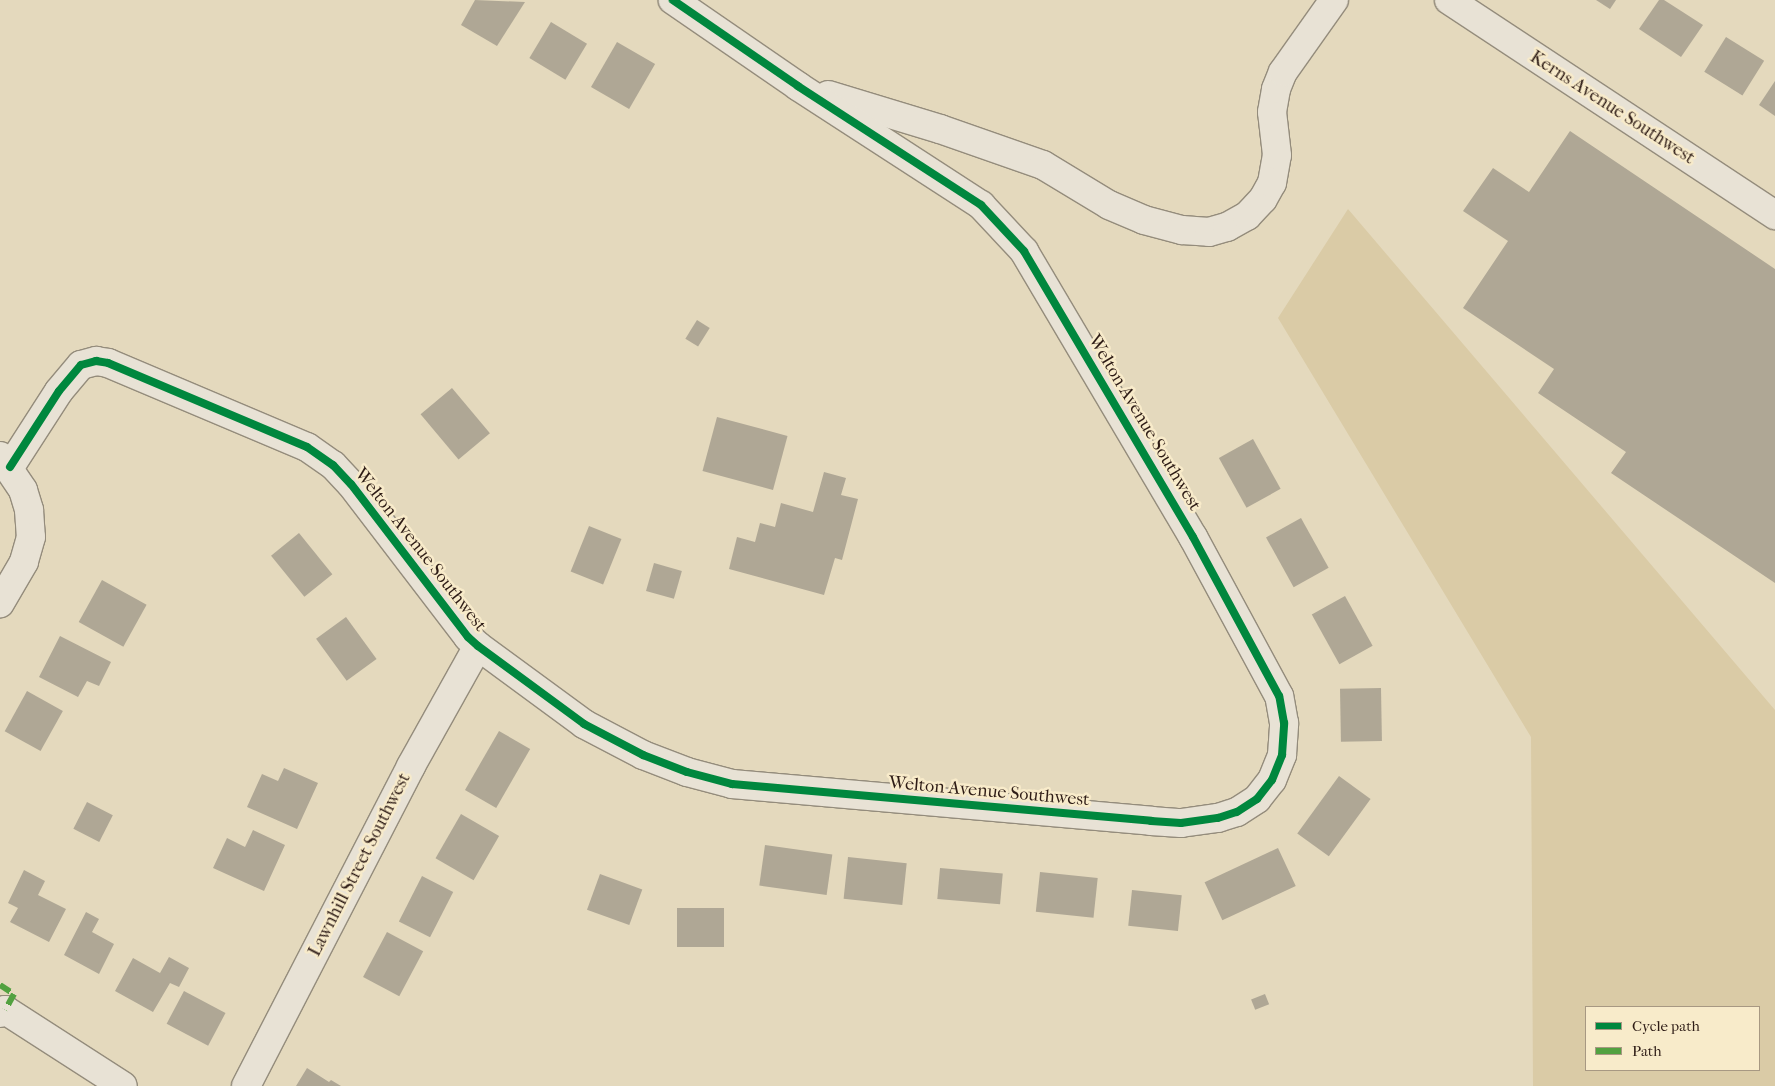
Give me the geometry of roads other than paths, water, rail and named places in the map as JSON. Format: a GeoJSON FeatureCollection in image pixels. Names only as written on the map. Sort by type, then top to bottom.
{"type":"FeatureCollection","features":[{"type":"Feature","properties":{"kind":"street","name":"Welton Avenue Southwest"},"geometry":{"type":"LineString","coordinates":[[5,462],[81,365],[96,361],[108,363],[307,447],[334,466],[478,646],[584,724],[643,755],[687,772],[732,784],[1181,823],[1237,812],[1257,799],[1272,780],[1283,747],[1284,722],[1278,696],[1193,537],[1024,250],[982,205],[798,86],[673,0]]}},
{"type":"Feature","properties":{"kind":"street"},"geometry":{"type":"LineString","coordinates":[[798,86],[940,129],[1043,165],[1109,205],[1144,220],[1182,230],[1209,232],[1227,227],[1247,216],[1263,199],[1272,183],[1277,155],[1272,112],[1276,89],[1283,72],[1334,0]]}},
{"type":"Feature","properties":{"kind":"street","name":"Kerns Avenue Southwest"},"geometry":{"type":"LineString","coordinates":[[1449,0],[1775,215]]}},
{"type":"Feature","properties":{"kind":"street"},"geometry":{"type":"LineString","coordinates":[[0,603],[24,562],[31,537],[29,510],[5,462]]}},
{"type":"Feature","properties":{"kind":"street","name":"Lawnhill Street Southwest"},"geometry":{"type":"LineString","coordinates":[[246,1086],[411,766],[478,646]]}},
{"type":"Feature","properties":{"kind":"street"},"geometry":{"type":"LineString","coordinates":[[2,1012],[123,1086]]}}]}
